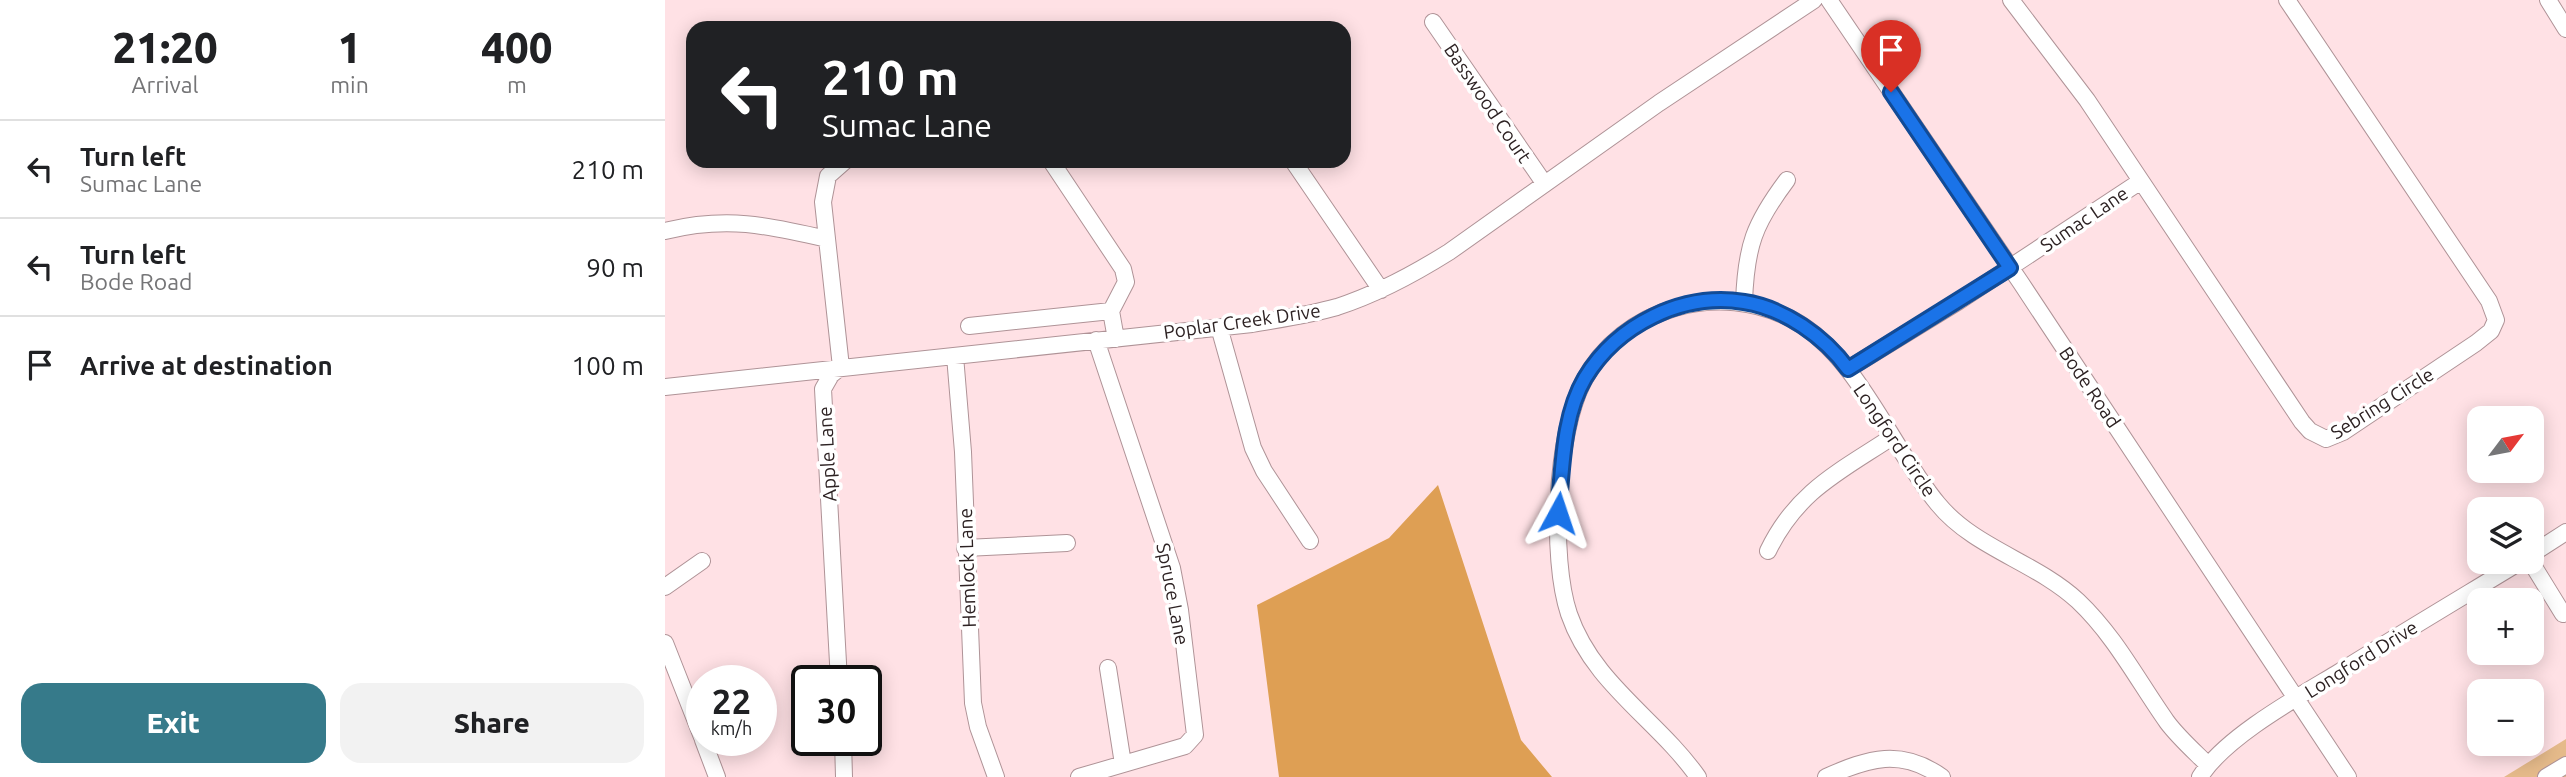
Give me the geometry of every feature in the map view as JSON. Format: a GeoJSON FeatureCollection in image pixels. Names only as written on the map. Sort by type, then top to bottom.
{"type":"FeatureCollection","features":[{"type":"Feature","properties":{"kind":"street","name":"Poplar Creek Drive"},"geometry":{"type":"LineString","coordinates":[[665,387],[1219,327],[1303,316],[1338,306],[1381,290],[1449,252],[1543,183],[1814,0]]}},
{"type":"Feature","properties":{"kind":"street","name":"Bode Road"},"geometry":{"type":"LineString","coordinates":[[1829,0],[2348,777]]}},
{"type":"Feature","properties":{"kind":"street","name":"Sebring Circle"},"geometry":{"type":"LineString","coordinates":[[2011,0],[2087,100],[2302,422],[2319,437],[2326,439],[2343,432],[2476,343],[2491,331],[2495,320],[2489,301],[2287,0]]}},
{"type":"Feature","properties":{"kind":"street"},"geometry":{"type":"LineString","coordinates":[[2548,0],[2566,29]]}},
{"type":"Feature","properties":{"kind":"street","name":"Basswood Court"},"geometry":{"type":"LineString","coordinates":[[1433,22],[1543,183]]}},
{"type":"Feature","properties":{"kind":"street"},"geometry":{"type":"LineString","coordinates":[[837,168],[828,176],[823,202],[841,367]]}},
{"type":"Feature","properties":{"kind":"street"},"geometry":{"type":"LineString","coordinates":[[1056,168],[1123,269],[1126,282],[1111,311],[1116,339]]}},
{"type":"Feature","properties":{"kind":"street"},"geometry":{"type":"LineString","coordinates":[[1298,168],[1381,290]]}},
{"type":"Feature","properties":{"kind":"street"},"geometry":{"type":"LineString","coordinates":[[1744,302],[1745,278],[1754,235],[1765,209],[1787,180]]}},
{"type":"Feature","properties":{"kind":"street","name":"Sumac Lane"},"geometry":{"type":"LineString","coordinates":[[1848,369],[2010,268],[2141,181]]}},
{"type":"Feature","properties":{"kind":"street"},"geometry":{"type":"LineString","coordinates":[[665,231],[733,222],[757,224],[827,239]]}},
{"type":"Feature","properties":{"kind":"street","name":"Longford Circle"},"geometry":{"type":"LineString","coordinates":[[1698,777],[1672,745],[1610,683],[1593,662],[1577,635],[1568,611],[1559,572],[1557,547],[1569,418],[1591,369],[1611,345],[1641,323],[1679,306],[1705,301],[1744,302],[1775,311],[1796,321],[1840,359],[1939,506],[1956,522],[2077,600],[2123,654],[2204,771]]}},
{"type":"Feature","properties":{"kind":"street"},"geometry":{"type":"LineString","coordinates":[[969,326],[1111,311]]}},
{"type":"Feature","properties":{"kind":"street"},"geometry":{"type":"LineString","coordinates":[[1219,327],[1253,447],[1264,471],[1310,541]]}},
{"type":"Feature","properties":{"kind":"street","name":"Spruce Lane"},"geometry":{"type":"LineString","coordinates":[[1079,777],[1185,746],[1195,735],[1180,610],[1172,568],[1096,340]]}},
{"type":"Feature","properties":{"kind":"street","name":"Hemlock Lane"},"geometry":{"type":"LineString","coordinates":[[955,356],[963,452],[973,704],[978,727],[996,777]]}},
{"type":"Feature","properties":{"kind":"street","name":"Apple Lane"},"geometry":{"type":"LineString","coordinates":[[838,665],[823,389],[831,375],[841,367]]}},
{"type":"Feature","properties":{"kind":"street"},"geometry":{"type":"LineString","coordinates":[[1768,551],[1782,523],[1808,493],[1892,437]]}},
{"type":"Feature","properties":{"kind":"street"},"geometry":{"type":"LineString","coordinates":[[2544,546],[2566,532]]}},
{"type":"Feature","properties":{"kind":"street"},"geometry":{"type":"LineString","coordinates":[[965,548],[1067,543]]}},
{"type":"Feature","properties":{"kind":"street"},"geometry":{"type":"LineString","coordinates":[[665,587],[702,561]]}},
{"type":"Feature","properties":{"kind":"street","name":"Longford Drive"},"geometry":{"type":"LineString","coordinates":[[2204,771],[2239,739],[2297,698],[2500,574]]}},
{"type":"Feature","properties":{"kind":"street"},"geometry":{"type":"LineString","coordinates":[[2538,574],[2563,614]]}},
{"type":"Feature","properties":{"kind":"street"},"geometry":{"type":"LineString","coordinates":[[665,643],[686,697]]}},
{"type":"Feature","properties":{"kind":"street"},"geometry":{"type":"LineString","coordinates":[[1108,668],[1123,764]]}},
{"type":"Feature","properties":{"kind":"street"},"geometry":{"type":"LineString","coordinates":[[709,756],[717,777]]}},
{"type":"Feature","properties":{"kind":"street"},"geometry":{"type":"LineString","coordinates":[[843,756],[844,777]]}},
{"type":"Feature","properties":{"kind":"street"},"geometry":{"type":"LineString","coordinates":[[1826,777],[1869,761],[1896,758],[1914,761],[1943,777]]}},
{"type":"Feature","properties":{"kind":"street"},"geometry":{"type":"LineString","coordinates":[[2546,777],[2566,765]]}},
{"type":"Feature","properties":{"kind":"shaded area"},"geometry":{"type":"Polygon","coordinates":[[[1438,485],[1521,740],[1552,777],[1279,777],[1257,605],[1389,538],[1438,485]]]}},
{"type":"Feature","properties":{"kind":"shaded area"},"geometry":{"type":"Polygon","coordinates":[[[2566,739],[2566,777],[2504,777],[2538,756],[2544,756],[2544,752],[2566,739]]]}},
{"type":"Feature","properties":{"kind":"route"},"geometry":{"type":"LineString","coordinates":[[1558,513],[1569,418],[1578,394],[1585,379],[1611,345],[1641,323],[1679,306],[1705,301],[1744,302],[1775,311],[1796,321],[1818,338],[1848,369],[2010,268],[1891,92]]}}]}
